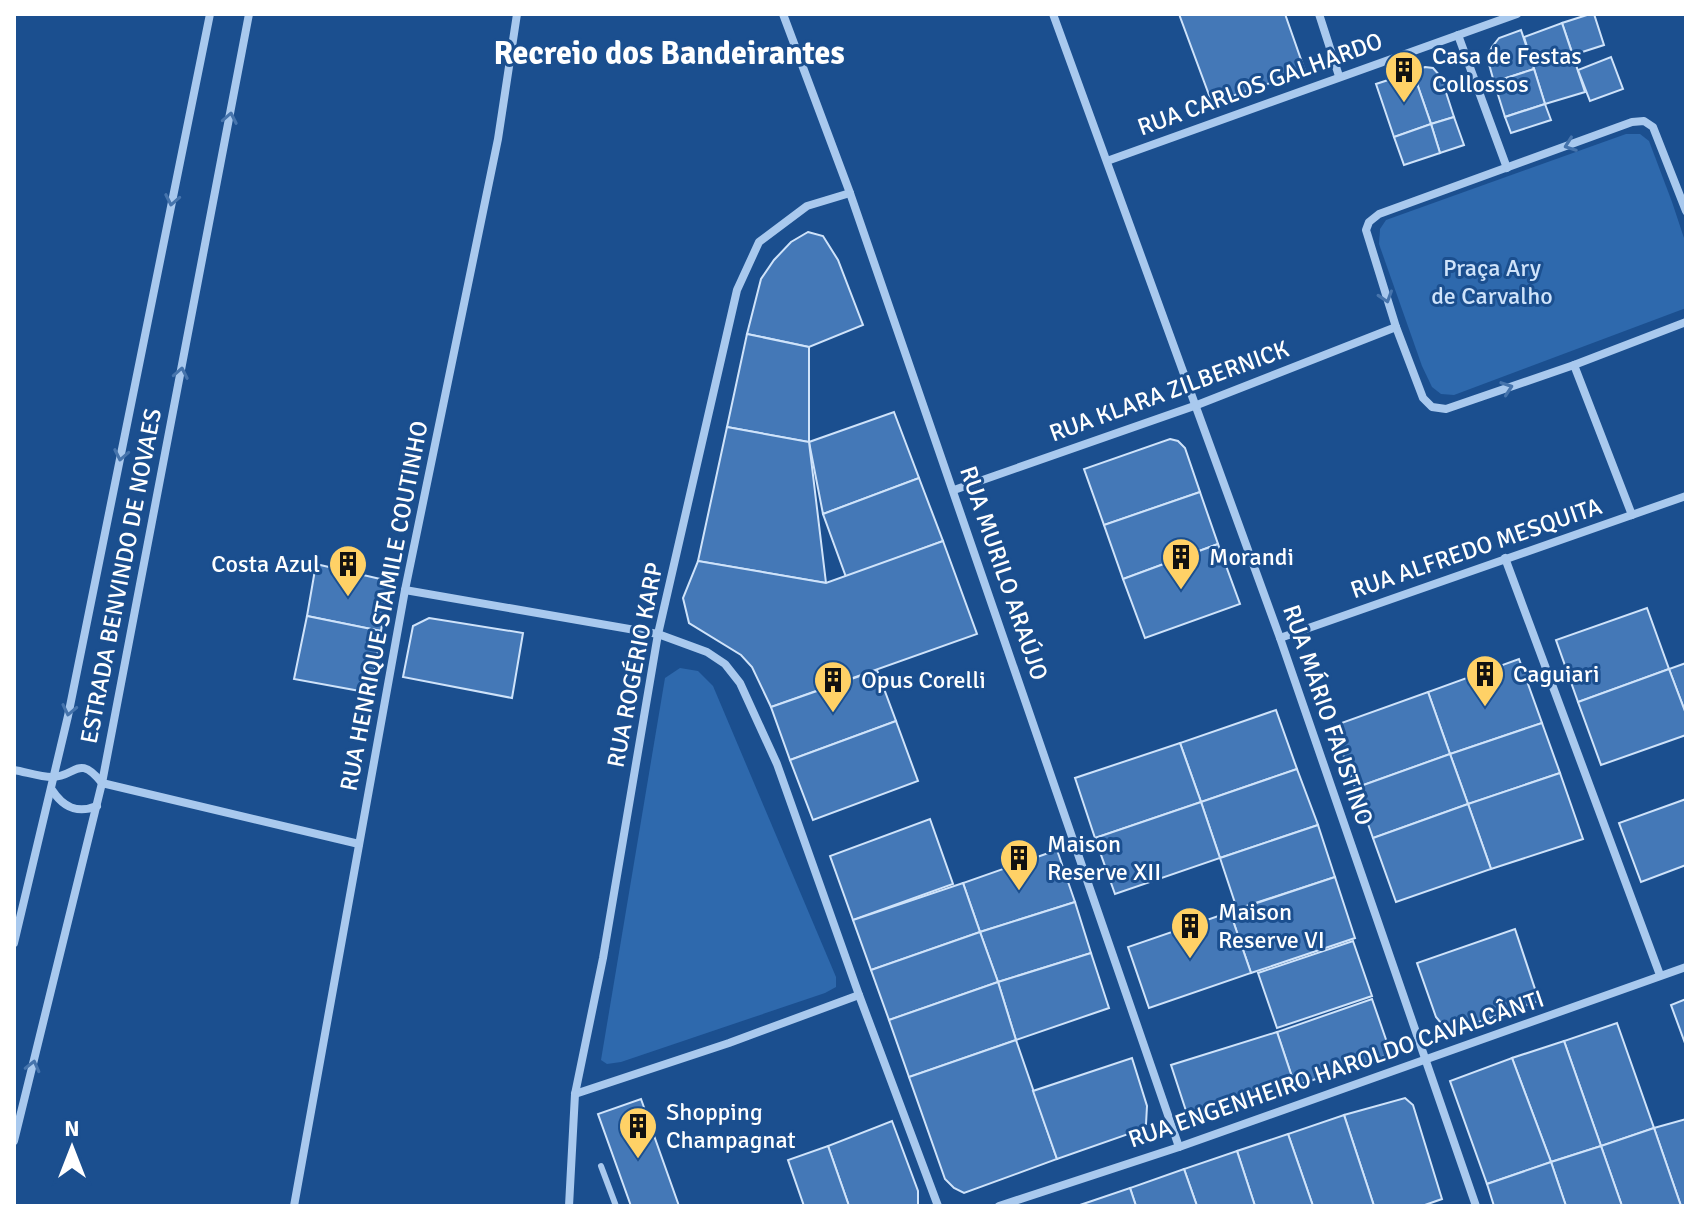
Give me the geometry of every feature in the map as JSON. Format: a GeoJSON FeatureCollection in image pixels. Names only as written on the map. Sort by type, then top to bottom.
{"type":"FeatureCollection","features":[{"type":"Feature","properties":{"kind":"street","name":"ESTRADA BENVINDO DE NOVAES"},"geometry":{"type":"LineString","coordinates":[[14,943],[55,777],[210,14]]}},
{"type":"Feature","properties":{"kind":"street","name":"ESTRADA BENVINDO DE NOVAES"},"geometry":{"type":"LineString","coordinates":[[14,1141],[102,783],[249,14]]}},
{"type":"Feature","properties":{"kind":"street","name":"RUA HENRIQUE STAMILE COUTINHO"},"geometry":{"type":"LineString","coordinates":[[294,1206],[405,590],[498,139],[517,14]]}},
{"type":"Feature","properties":{"kind":"street","name":"RUA MURILO ARAÚJO"},"geometry":{"type":"LineString","coordinates":[[783,14],[850,193],[954,490],[1179,1147]]}},
{"type":"Feature","properties":{"kind":"street","name":"RUA MÁRIO FAUSTINO"},"geometry":{"type":"LineString","coordinates":[[1053,14],[1280,638],[1476,1206]]}},
{"type":"Feature","properties":{"kind":"street"},"geometry":{"type":"LineString","coordinates":[[1319,14],[1339,76]]}},
{"type":"Feature","properties":{"kind":"street","name":"RUA CARLOS GALHARDO"},"geometry":{"type":"LineString","coordinates":[[1107,161],[1517,14]]}},
{"type":"Feature","properties":{"kind":"street"},"geometry":{"type":"LineString","coordinates":[[1458,35],[1507,168]]}},
{"type":"Feature","properties":{"kind":"street"},"geometry":{"type":"LineString","coordinates":[[1686,211],[1653,127],[1644,121],[1632,122],[1379,214],[1369,222],[1366,230],[1396,327],[1423,398],[1432,407],[1446,409],[1686,322]]}},
{"type":"Feature","properties":{"kind":"street","name":"RUA ROGÉRIO KARP"},"geometry":{"type":"LineString","coordinates":[[569,1206],[575,1094],[603,958],[658,634],[734,305],[742,278],[759,242],[807,206],[850,193]]}},
{"type":"Feature","properties":{"kind":"street","name":"RUA KLARA ZILBERNICK"},"geometry":{"type":"LineString","coordinates":[[954,490],[1197,405],[1396,327]]}},
{"type":"Feature","properties":{"kind":"street"},"geometry":{"type":"LineString","coordinates":[[1574,365],[1632,515]]}},
{"type":"Feature","properties":{"kind":"street","name":"RUA ALFREDO MESQUITA"},"geometry":{"type":"LineString","coordinates":[[1280,638],[1686,496]]}},
{"type":"Feature","properties":{"kind":"street"},"geometry":{"type":"LineString","coordinates":[[1505,558],[1660,975]]}},
{"type":"Feature","properties":{"kind":"street"},"geometry":{"type":"LineString","coordinates":[[405,590],[658,634],[707,652],[725,664],[740,683],[777,764],[938,1206]]}},
{"type":"Feature","properties":{"kind":"street"},"geometry":{"type":"LineString","coordinates":[[14,770],[55,777],[72,769],[84,768],[102,783],[359,844]]}},
{"type":"Feature","properties":{"kind":"street"},"geometry":{"type":"LineString","coordinates":[[52,790],[65,806],[83,810],[97,806]]}},
{"type":"Feature","properties":{"kind":"street","name":"RUA ENGENHEIRO HAROLDO CAVALCÂNTI"},"geometry":{"type":"LineString","coordinates":[[999,1206],[1179,1147],[1686,967]]}},
{"type":"Feature","properties":{"kind":"street"},"geometry":{"type":"LineString","coordinates":[[575,1094],[729,1043],[859,995]]}},
{"type":"Feature","properties":{"kind":"lane"},"geometry":{"type":"LineString","coordinates":[[601,1166],[616,1206]]}},
{"type":"Feature","properties":{"kind":"green space","name":"Praça Ary de Carvalho"},"geometry":{"type":"Polygon","coordinates":[[[1626,134],[1640,134],[1649,141],[1672,202],[1686,244],[1686,308],[1454,395],[1441,394],[1432,387],[1422,366],[1379,244],[1380,229],[1386,220],[1626,134]]]}},
{"type":"Feature","properties":{"kind":"green space"},"geometry":{"type":"Polygon","coordinates":[[[680,668],[698,671],[713,686],[836,977],[836,987],[621,1062],[607,1064],[601,1060],[665,678],[680,668]]]}},
{"type":"Feature","properties":{"kind":"building"},"geometry":{"type":"Polygon","coordinates":[[[1179,14],[1285,14],[1305,71],[1212,103],[1179,14]]]}},
{"type":"Feature","properties":{"kind":"building"},"geometry":{"type":"Polygon","coordinates":[[[1594,14],[1604,45],[1573,55],[1562,23],[1594,14]]]}},
{"type":"Feature","properties":{"kind":"building"},"geometry":{"type":"Polygon","coordinates":[[[1562,23],[1585,92],[1545,104],[1524,37],[1562,23]]]}},
{"type":"Feature","properties":{"kind":"building"},"geometry":{"type":"Polygon","coordinates":[[[1521,30],[1534,69],[1494,82],[1487,57],[1492,47],[1499,38],[1521,30]]]}},
{"type":"Feature","properties":{"kind":"building"},"geometry":{"type":"Polygon","coordinates":[[[1611,57],[1623,89],[1590,101],[1578,70],[1611,57]]]}},
{"type":"Feature","properties":{"kind":"building"},"geometry":{"type":"Polygon","coordinates":[[[1425,67],[1433,68],[1441,77],[1454,117],[1431,124],[1413,72],[1425,67]]]}},
{"type":"Feature","properties":{"kind":"building"},"geometry":{"type":"Polygon","coordinates":[[[1534,69],[1545,104],[1505,117],[1494,82],[1534,69]]]}},
{"type":"Feature","properties":{"kind":"building","name":"Casa de Festas Collossos"},"geometry":{"type":"Polygon","coordinates":[[[1413,72],[1431,124],[1394,137],[1376,84],[1413,72]]]}},
{"type":"Feature","properties":{"kind":"building"},"geometry":{"type":"Polygon","coordinates":[[[1545,104],[1551,120],[1511,133],[1505,117],[1545,104]]]}},
{"type":"Feature","properties":{"kind":"building"},"geometry":{"type":"Polygon","coordinates":[[[1454,117],[1464,145],[1440,153],[1431,124],[1454,117]]]}},
{"type":"Feature","properties":{"kind":"building"},"geometry":{"type":"Polygon","coordinates":[[[1431,124],[1440,153],[1404,165],[1394,137],[1431,124]]]}},
{"type":"Feature","properties":{"kind":"building"},"geometry":{"type":"Polygon","coordinates":[[[808,232],[823,236],[838,260],[863,325],[809,347],[747,334],[761,279],[791,242],[808,232]]]}},
{"type":"Feature","properties":{"kind":"building"},"geometry":{"type":"Polygon","coordinates":[[[747,334],[809,347],[809,442],[727,427],[747,334]]]}},
{"type":"Feature","properties":{"kind":"building"},"geometry":{"type":"Polygon","coordinates":[[[894,412],[919,478],[823,514],[809,442],[894,412]]]}},
{"type":"Feature","properties":{"kind":"building"},"geometry":{"type":"Polygon","coordinates":[[[727,427],[809,442],[826,583],[698,561],[727,427]]]}},
{"type":"Feature","properties":{"kind":"building"},"geometry":{"type":"Polygon","coordinates":[[[1170,439],[1178,441],[1185,448],[1200,492],[1104,525],[1084,469],[1170,439]]]}},
{"type":"Feature","properties":{"kind":"building"},"geometry":{"type":"Polygon","coordinates":[[[919,478],[943,541],[846,577],[823,514],[919,478]]]}},
{"type":"Feature","properties":{"kind":"building"},"geometry":{"type":"Polygon","coordinates":[[[1200,492],[1218,544],[1123,579],[1104,525],[1200,492]]]}},
{"type":"Feature","properties":{"kind":"building"},"geometry":{"type":"Polygon","coordinates":[[[943,541],[977,634],[771,707],[752,667],[741,655],[689,623],[683,598],[698,561],[826,583],[943,541]]]}},
{"type":"Feature","properties":{"kind":"building","name":"Morandi"},"geometry":{"type":"Polygon","coordinates":[[[1218,544],[1240,604],[1145,638],[1123,579],[1218,544]]]}},
{"type":"Feature","properties":{"kind":"building","name":"Costa Azul"},"geometry":{"type":"Polygon","coordinates":[[[316,564],[389,581],[381,631],[307,616],[316,564]]]}},
{"type":"Feature","properties":{"kind":"building"},"geometry":{"type":"Polygon","coordinates":[[[1647,608],[1669,669],[1578,702],[1556,640],[1647,608]]]}},
{"type":"Feature","properties":{"kind":"building"},"geometry":{"type":"Polygon","coordinates":[[[307,616],[381,631],[371,693],[294,679],[307,616]]]}},
{"type":"Feature","properties":{"kind":"building"},"geometry":{"type":"Polygon","coordinates":[[[429,618],[523,633],[512,698],[403,677],[413,626],[429,618]]]}},
{"type":"Feature","properties":{"kind":"building","name":"Caguiari"},"geometry":{"type":"Polygon","coordinates":[[[1519,659],[1542,723],[1450,754],[1428,692],[1519,659]]]}},
{"type":"Feature","properties":{"kind":"building"},"geometry":{"type":"Polygon","coordinates":[[[1686,663],[1686,714],[1669,669],[1686,663]]]}},
{"type":"Feature","properties":{"kind":"building"},"geometry":{"type":"Polygon","coordinates":[[[1669,669],[1686,714],[1686,735],[1601,765],[1578,702],[1669,669]]]}},
{"type":"Feature","properties":{"kind":"building","name":"Opus Corelli"},"geometry":{"type":"Polygon","coordinates":[[[877,670],[896,721],[790,760],[771,707],[877,670]]]}},
{"type":"Feature","properties":{"kind":"building"},"geometry":{"type":"Polygon","coordinates":[[[1428,692],[1450,754],[1355,788],[1333,726],[1428,692]]]}},
{"type":"Feature","properties":{"kind":"building"},"geometry":{"type":"Polygon","coordinates":[[[1276,710],[1297,769],[1201,802],[1180,743],[1276,710]]]}},
{"type":"Feature","properties":{"kind":"building"},"geometry":{"type":"Polygon","coordinates":[[[896,721],[918,781],[813,820],[790,760],[896,721]]]}},
{"type":"Feature","properties":{"kind":"building"},"geometry":{"type":"Polygon","coordinates":[[[1542,723],[1560,773],[1468,804],[1450,754],[1542,723]]]}},
{"type":"Feature","properties":{"kind":"building"},"geometry":{"type":"Polygon","coordinates":[[[1180,743],[1201,802],[1095,838],[1075,778],[1180,743]]]}},
{"type":"Feature","properties":{"kind":"building"},"geometry":{"type":"Polygon","coordinates":[[[1450,754],[1468,804],[1373,838],[1355,788],[1450,754]]]}},
{"type":"Feature","properties":{"kind":"building"},"geometry":{"type":"Polygon","coordinates":[[[1297,769],[1318,825],[1220,858],[1201,802],[1297,769]]]}},
{"type":"Feature","properties":{"kind":"building"},"geometry":{"type":"Polygon","coordinates":[[[1560,773],[1583,839],[1491,869],[1468,804],[1560,773]]]}},
{"type":"Feature","properties":{"kind":"building"},"geometry":{"type":"Polygon","coordinates":[[[1686,799],[1686,865],[1641,882],[1619,823],[1686,799]]]}},
{"type":"Feature","properties":{"kind":"building"},"geometry":{"type":"Polygon","coordinates":[[[1201,802],[1220,858],[1115,894],[1095,838],[1201,802]]]}},
{"type":"Feature","properties":{"kind":"building"},"geometry":{"type":"Polygon","coordinates":[[[1468,804],[1491,869],[1396,902],[1373,838],[1468,804]]]}},
{"type":"Feature","properties":{"kind":"building"},"geometry":{"type":"Polygon","coordinates":[[[930,819],[953,884],[853,920],[830,856],[930,819]]]}},
{"type":"Feature","properties":{"kind":"building"},"geometry":{"type":"Polygon","coordinates":[[[1318,825],[1335,877],[1237,909],[1220,858],[1318,825]]]}},
{"type":"Feature","properties":{"kind":"building","name":"Maison Reserve XII"},"geometry":{"type":"Polygon","coordinates":[[[1057,850],[1075,902],[980,932],[963,883],[1057,850]]]}},
{"type":"Feature","properties":{"kind":"building"},"geometry":{"type":"Polygon","coordinates":[[[1335,877],[1355,938],[1251,973],[1230,912],[1335,877]]]}},
{"type":"Feature","properties":{"kind":"building"},"geometry":{"type":"Polygon","coordinates":[[[963,883],[980,932],[871,970],[853,920],[963,883]]]}},
{"type":"Feature","properties":{"kind":"building"},"geometry":{"type":"Polygon","coordinates":[[[1075,902],[1091,953],[998,982],[980,932],[1075,902]]]}},
{"type":"Feature","properties":{"kind":"building","name":"Maison Reserve VI"},"geometry":{"type":"Polygon","coordinates":[[[1230,912],[1251,973],[1149,1008],[1128,947],[1230,912]]]}},
{"type":"Feature","properties":{"kind":"building"},"geometry":{"type":"Polygon","coordinates":[[[1515,929],[1539,1001],[1458,1029],[1441,1023],[1436,1017],[1417,963],[1515,929]]]}},
{"type":"Feature","properties":{"kind":"building"},"geometry":{"type":"Polygon","coordinates":[[[980,932],[998,982],[889,1020],[871,970],[980,932]]]}},
{"type":"Feature","properties":{"kind":"building"},"geometry":{"type":"Polygon","coordinates":[[[1353,941],[1372,996],[1277,1028],[1258,973],[1353,941]]]}},
{"type":"Feature","properties":{"kind":"building"},"geometry":{"type":"Polygon","coordinates":[[[1091,953],[1109,1008],[1016,1040],[998,982],[1091,953]]]}},
{"type":"Feature","properties":{"kind":"building"},"geometry":{"type":"Polygon","coordinates":[[[998,982],[1016,1040],[909,1077],[889,1020],[998,982]]]}},
{"type":"Feature","properties":{"kind":"building"},"geometry":{"type":"Polygon","coordinates":[[[1372,999],[1391,1054],[1295,1086],[1277,1032],[1372,999]]]}},
{"type":"Feature","properties":{"kind":"building"},"geometry":{"type":"Polygon","coordinates":[[[1686,999],[1686,1046],[1671,1005],[1686,999]]]}},
{"type":"Feature","properties":{"kind":"building"},"geometry":{"type":"Polygon","coordinates":[[[1617,1023],[1654,1128],[1601,1146],[1564,1041],[1617,1023]]]}},
{"type":"Feature","properties":{"kind":"building"},"geometry":{"type":"Polygon","coordinates":[[[1277,1032],[1295,1086],[1189,1120],[1171,1065],[1277,1032]]]}},
{"type":"Feature","properties":{"kind":"building"},"geometry":{"type":"Polygon","coordinates":[[[1016,1040],[1057,1159],[964,1193],[945,1179],[909,1077],[1016,1040]]]}},
{"type":"Feature","properties":{"kind":"building"},"geometry":{"type":"Polygon","coordinates":[[[1564,1041],[1601,1146],[1551,1162],[1512,1058],[1564,1041]]]}},
{"type":"Feature","properties":{"kind":"building"},"geometry":{"type":"Polygon","coordinates":[[[1132,1058],[1147,1106],[1146,1124],[1140,1130],[1057,1159],[1033,1091],[1132,1058]]]}},
{"type":"Feature","properties":{"kind":"building"},"geometry":{"type":"Polygon","coordinates":[[[1512,1058],[1551,1162],[1487,1184],[1450,1081],[1512,1058]]]}},
{"type":"Feature","properties":{"kind":"building"},"geometry":{"type":"Polygon","coordinates":[[[1405,1098],[1413,1105],[1442,1199],[1422,1206],[1374,1206],[1344,1115],[1405,1098]]]}},
{"type":"Feature","properties":{"kind":"building","name":"Shopping Champagnat"},"geometry":{"type":"Polygon","coordinates":[[[641,1099],[679,1206],[631,1206],[598,1114],[641,1099]]]}},
{"type":"Feature","properties":{"kind":"building"},"geometry":{"type":"Polygon","coordinates":[[[1344,1115],[1374,1206],[1313,1206],[1288,1134],[1344,1115]]]}},
{"type":"Feature","properties":{"kind":"building"},"geometry":{"type":"Polygon","coordinates":[[[1686,1119],[1686,1206],[1681,1206],[1654,1128],[1686,1119]]]}},
{"type":"Feature","properties":{"kind":"building"},"geometry":{"type":"Polygon","coordinates":[[[892,1121],[918,1191],[918,1206],[849,1206],[828,1146],[892,1121]]]}},
{"type":"Feature","properties":{"kind":"building"},"geometry":{"type":"Polygon","coordinates":[[[1654,1128],[1681,1206],[1622,1206],[1601,1146],[1654,1128]]]}},
{"type":"Feature","properties":{"kind":"building"},"geometry":{"type":"Polygon","coordinates":[[[1288,1134],[1313,1206],[1255,1206],[1237,1151],[1288,1134]]]}},
{"type":"Feature","properties":{"kind":"building"},"geometry":{"type":"Polygon","coordinates":[[[828,1146],[849,1206],[804,1206],[788,1160],[828,1146]]]}},
{"type":"Feature","properties":{"kind":"building"},"geometry":{"type":"Polygon","coordinates":[[[1601,1146],[1622,1206],[1566,1206],[1551,1162],[1601,1146]]]}},
{"type":"Feature","properties":{"kind":"building"},"geometry":{"type":"Polygon","coordinates":[[[1237,1151],[1255,1206],[1197,1206],[1184,1169],[1237,1151]]]}},
{"type":"Feature","properties":{"kind":"building"},"geometry":{"type":"Polygon","coordinates":[[[1551,1162],[1566,1206],[1494,1206],[1487,1184],[1551,1162]]]}},
{"type":"Feature","properties":{"kind":"building"},"geometry":{"type":"Polygon","coordinates":[[[1184,1169],[1197,1206],[1136,1206],[1130,1188],[1184,1169]]]}},
{"type":"Feature","properties":{"kind":"building"},"geometry":{"type":"Polygon","coordinates":[[[1130,1188],[1136,1206],[1077,1206],[1130,1188]]]}},
{"type":"Feature","properties":{"kind":"place","name":"Casa de Festas Collossos"},"geometry":{"type":"Point","coordinates":[1404,104]}},
{"type":"Feature","properties":{"kind":"place","name":"Morandi"},"geometry":{"type":"Point","coordinates":[1181,591]}},
{"type":"Feature","properties":{"kind":"place","name":"Costa Azul"},"geometry":{"type":"Point","coordinates":[348,598]}},
{"type":"Feature","properties":{"kind":"place","name":"Caguiari"},"geometry":{"type":"Point","coordinates":[1485,708]}},
{"type":"Feature","properties":{"kind":"place","name":"Opus Corelli"},"geometry":{"type":"Point","coordinates":[833,714]}},
{"type":"Feature","properties":{"kind":"place","name":"Maison Reserve XII"},"geometry":{"type":"Point","coordinates":[1019,892]}},
{"type":"Feature","properties":{"kind":"place","name":"Maison Reserve VI"},"geometry":{"type":"Point","coordinates":[1190,960]}},
{"type":"Feature","properties":{"kind":"place","name":"Shopping Champagnat"},"geometry":{"type":"Point","coordinates":[638,1160]}},
{"type":"Feature","properties":{"kind":"district","name":"Recreio dos Bandeirantes"},"geometry":{"type":"Point","coordinates":[669,53]}}]}
